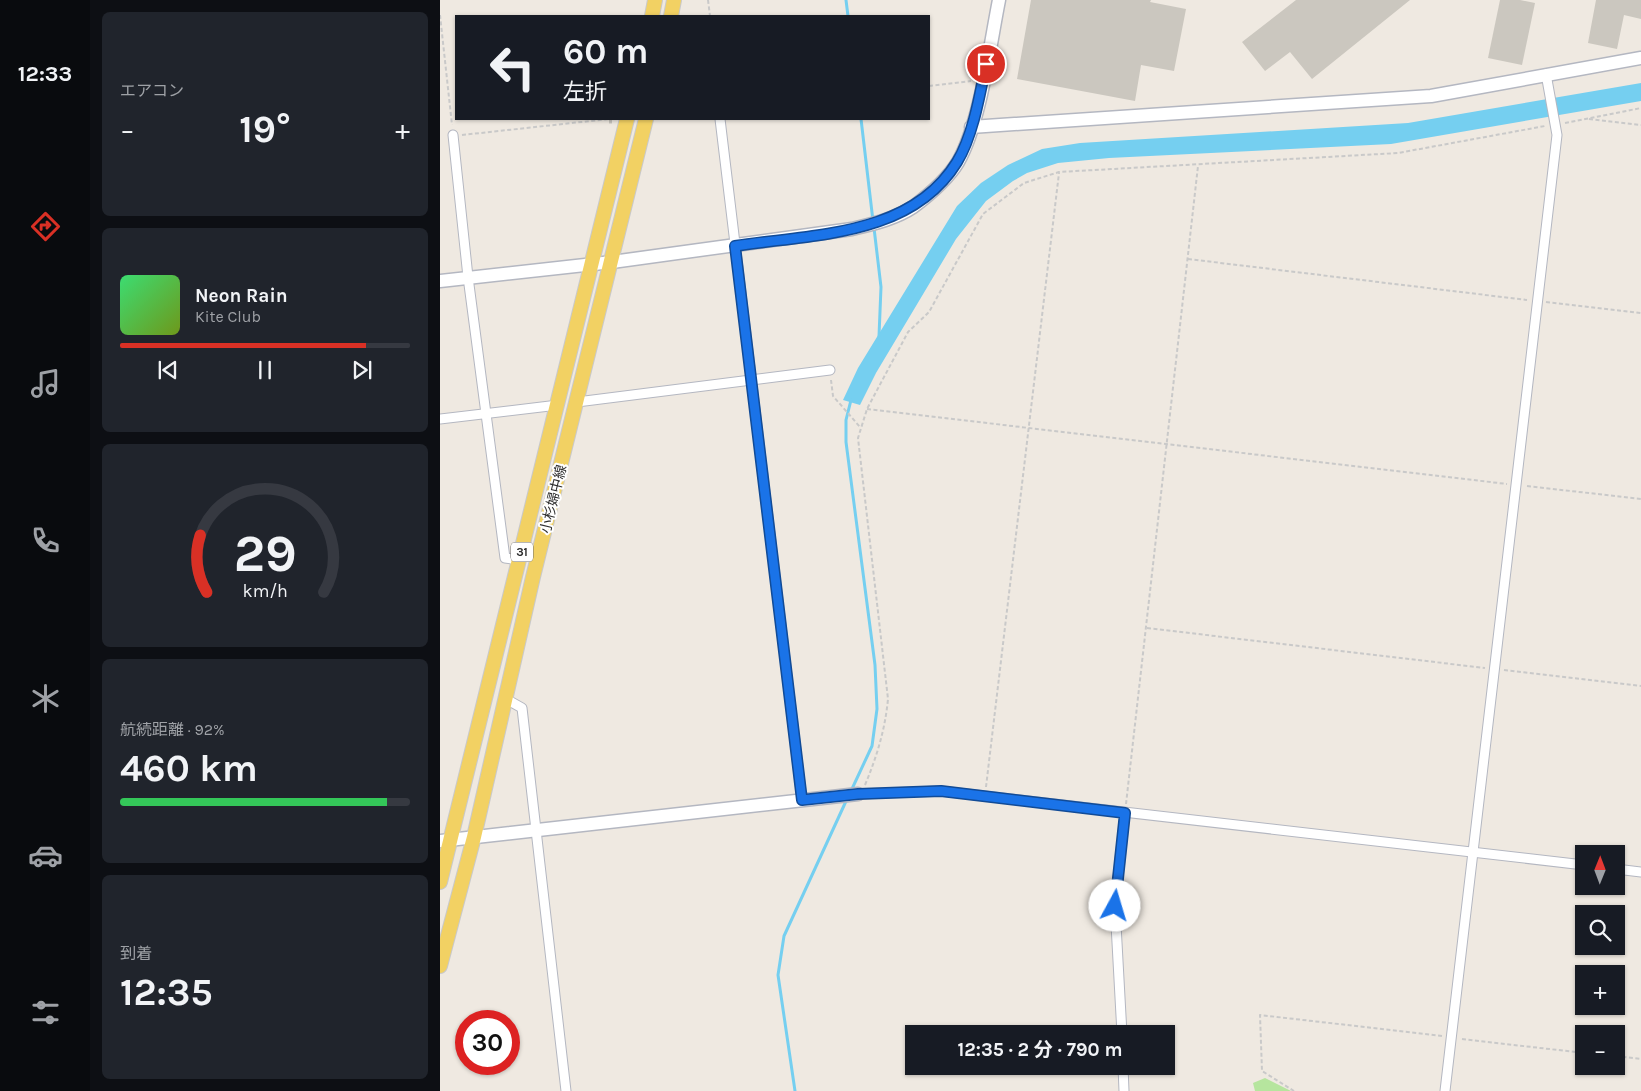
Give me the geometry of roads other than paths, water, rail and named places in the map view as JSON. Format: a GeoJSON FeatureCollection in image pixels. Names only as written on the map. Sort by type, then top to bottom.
{"type":"FeatureCollection","features":[{"type":"Feature","properties":{"kind":"main road"},"geometry":{"type":"LineString","coordinates":[[652,15],[655,0]]}},
{"type":"Feature","properties":{"kind":"main road"},"geometry":{"type":"LineString","coordinates":[[670,15],[674,0]]}},
{"type":"Feature","properties":{"kind":"main road","name":"小杉婦中線"},"geometry":{"type":"LineString","coordinates":[[440,882],[445,841],[520,560],[627,120]]}},
{"type":"Feature","properties":{"kind":"main road","name":"小杉婦中線"},"geometry":{"type":"LineString","coordinates":[[440,966],[474,837],[646,120]]}},
{"type":"Feature","properties":{"kind":"street"},"geometry":{"type":"LineString","coordinates":[[440,281],[612,262],[852,229],[883,221],[911,208],[940,184],[958,161],[971,127],[983,80],[999,0]]}},
{"type":"Feature","properties":{"kind":"street"},"geometry":{"type":"LineString","coordinates":[[971,127],[1431,96],[1641,58]]}},
{"type":"Feature","properties":{"kind":"street"},"geometry":{"type":"LineString","coordinates":[[1445,1091],[1536,301],[1557,135],[1546,74]]}},
{"type":"Feature","properties":{"kind":"street"},"geometry":{"type":"LineString","coordinates":[[720,120],[802,800]]}},
{"type":"Feature","properties":{"kind":"street"},"geometry":{"type":"LineString","coordinates":[[453,136],[468,278],[505,558],[520,560]]}},
{"type":"Feature","properties":{"kind":"street"},"geometry":{"type":"LineString","coordinates":[[577,402],[830,370]]}},
{"type":"Feature","properties":{"kind":"street"},"geometry":{"type":"LineString","coordinates":[[440,419],[558,405]]}},
{"type":"Feature","properties":{"kind":"street"},"geometry":{"type":"LineString","coordinates":[[506,698],[522,708],[566,1091]]}},
{"type":"Feature","properties":{"kind":"street"},"geometry":{"type":"LineString","coordinates":[[445,841],[841,795],[941,791],[1575,865]]}},
{"type":"Feature","properties":{"kind":"street"},"geometry":{"type":"LineString","coordinates":[[1122,1025],[1115,906],[1125,813]]}},
{"type":"Feature","properties":{"kind":"street"},"geometry":{"type":"LineString","coordinates":[[1625,870],[1641,872]]}},
{"type":"Feature","properties":{"kind":"street"},"geometry":{"type":"LineString","coordinates":[[1123,1075],[1124,1091]]}},
{"type":"Feature","properties":{"kind":"water"},"geometry":{"type":"Polygon","coordinates":[[[1641,83],[1641,101],[1391,144],[1109,158],[1058,163],[1027,173],[986,201],[956,239],[876,373],[860,405],[843,400],[858,368],[957,206],[981,183],[1008,165],[1042,149],[1080,143],[1408,123],[1641,83]]]}},
{"type":"Feature","properties":{"kind":"waterway"},"geometry":{"type":"LineString","coordinates":[[846,0],[848,15]]}},
{"type":"Feature","properties":{"kind":"waterway"},"geometry":{"type":"LineString","coordinates":[[861,120],[873,221]]}},
{"type":"Feature","properties":{"kind":"waterway"},"geometry":{"type":"LineString","coordinates":[[874,228],[881,287],[879,336]]}},
{"type":"Feature","properties":{"kind":"waterway"},"geometry":{"type":"LineString","coordinates":[[851,400],[846,420],[846,442],[875,665],[877,709],[872,746],[851,791]]}},
{"type":"Feature","properties":{"kind":"waterway"},"geometry":{"type":"LineString","coordinates":[[795,1091],[778,975],[784,936],[847,799]]}}]}
